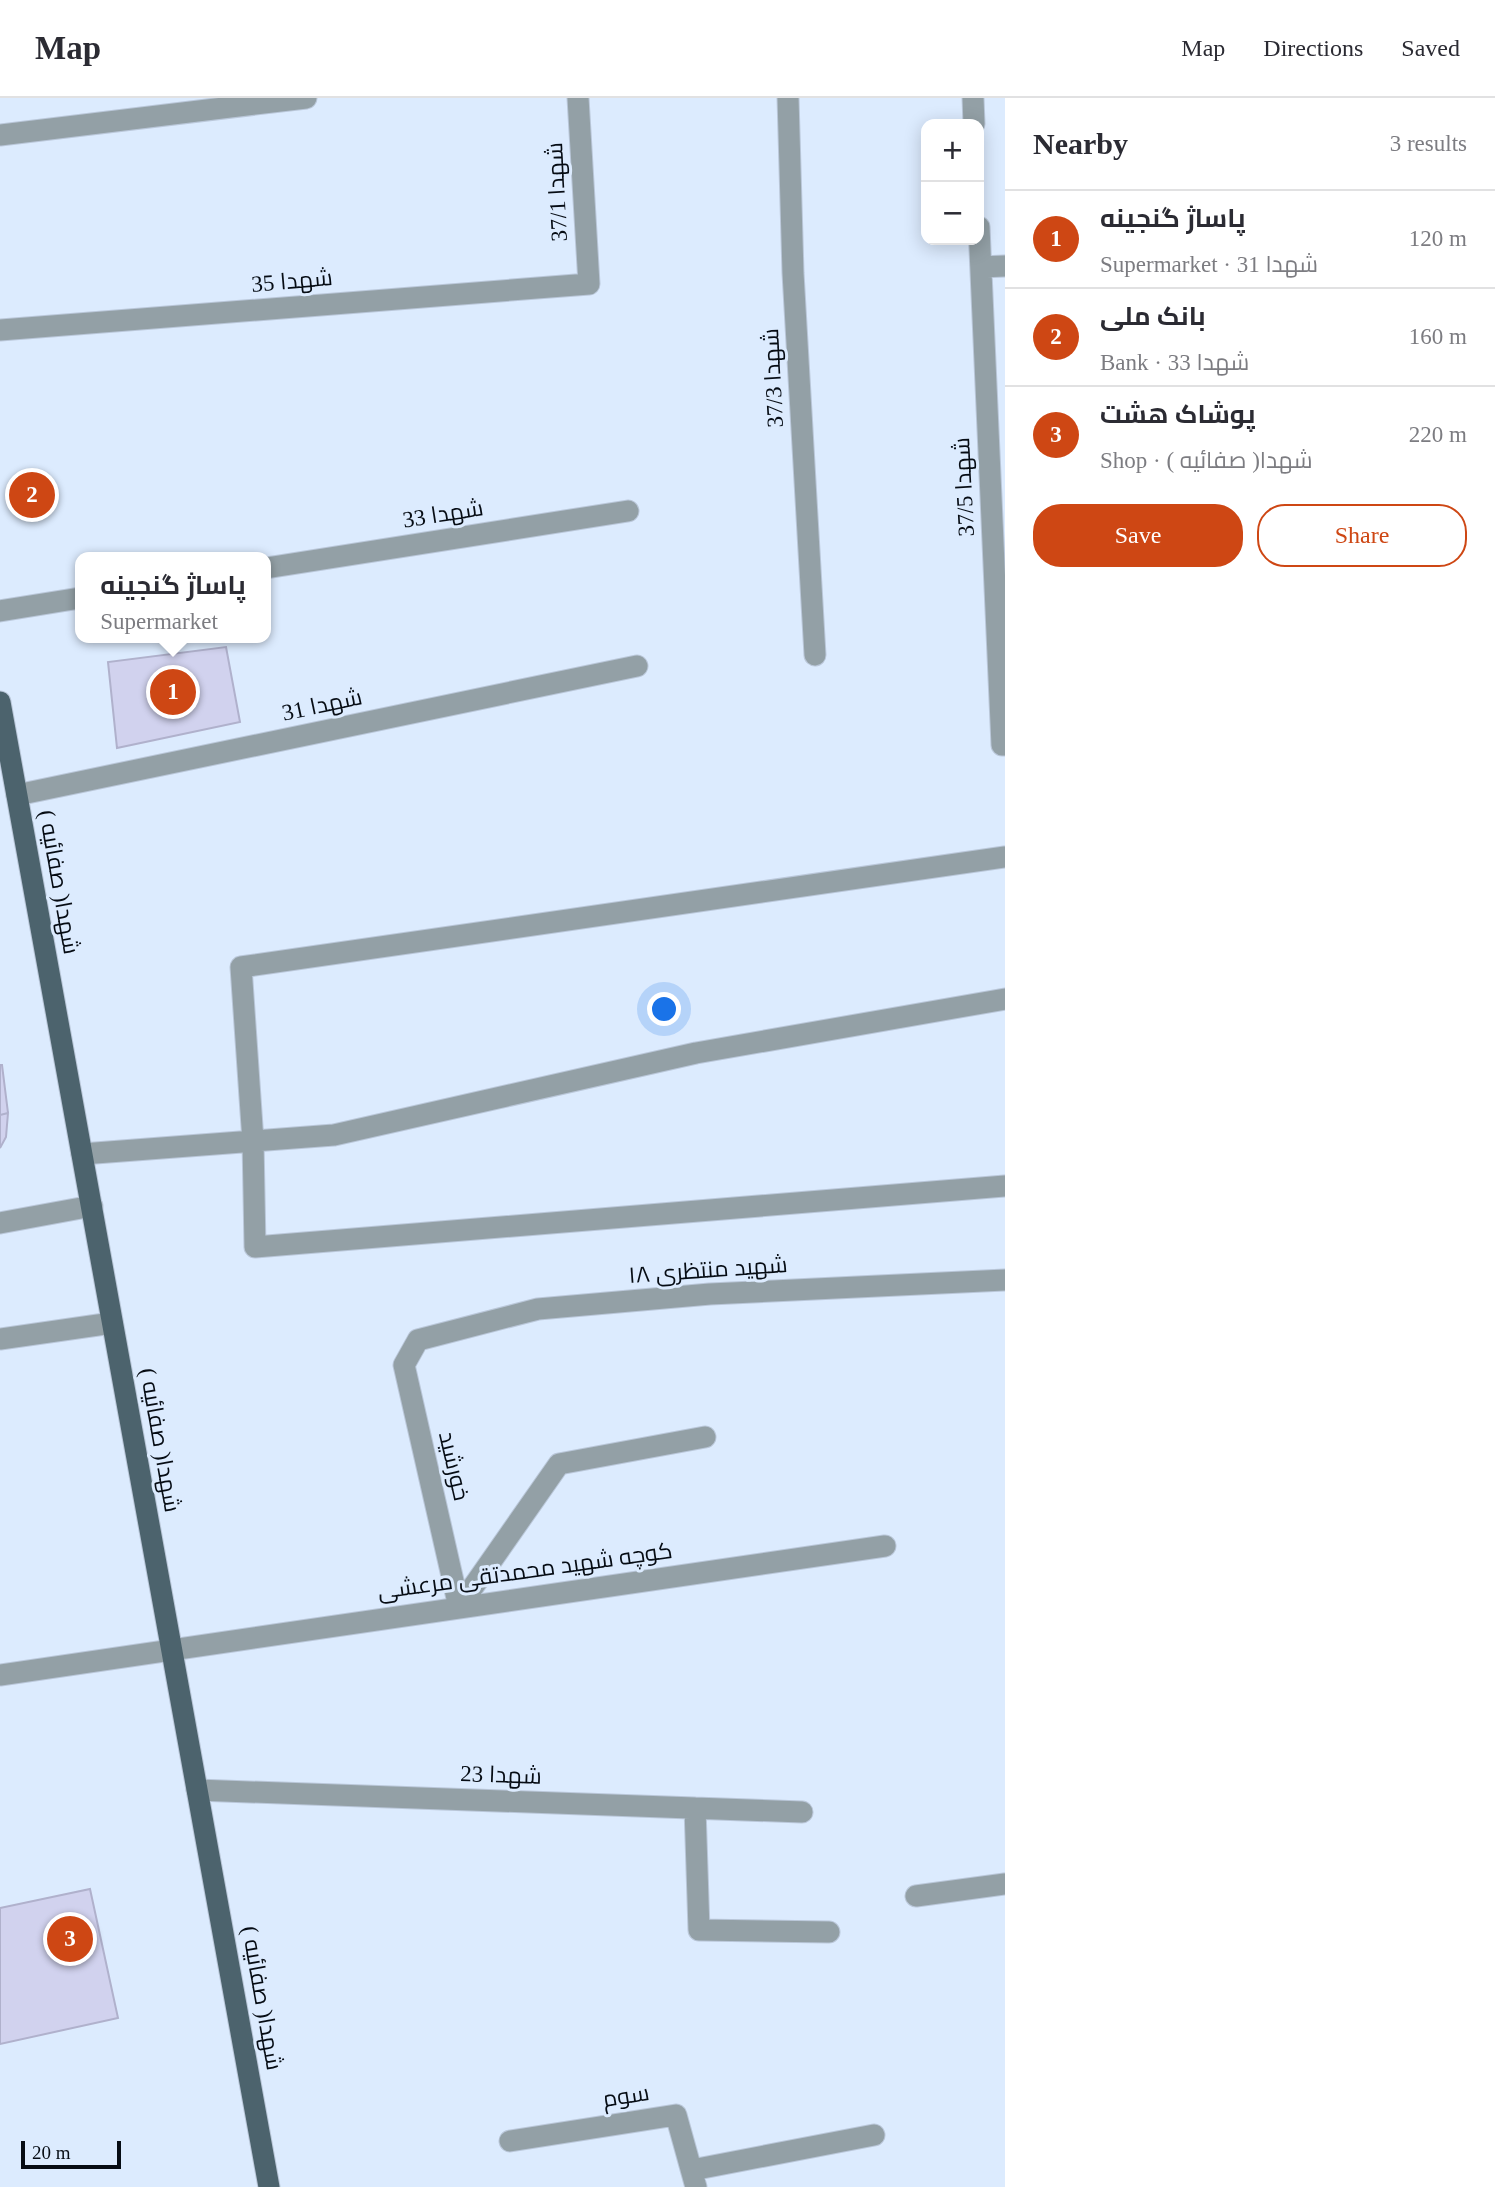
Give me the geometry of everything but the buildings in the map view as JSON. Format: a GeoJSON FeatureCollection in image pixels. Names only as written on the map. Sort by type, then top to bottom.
{"type":"FeatureCollection","features":[{"type":"Feature","properties":{"kind":"main road","name":"شهدا( صفائیه )"},"geometry":{"type":"LineString","coordinates":[[0,702],[269,2187]]}},
{"type":"Feature","properties":{"kind":"street"},"geometry":{"type":"LineString","coordinates":[[0,135],[306,98]]}},
{"type":"Feature","properties":{"kind":"street","name":"شهدا 37/1"},"geometry":{"type":"LineString","coordinates":[[578,98],[589,284]]}},
{"type":"Feature","properties":{"kind":"street","name":"شهدا 37/3"},"geometry":{"type":"LineString","coordinates":[[788,98],[793,273],[815,655]]}},
{"type":"Feature","properties":{"kind":"street"},"geometry":{"type":"LineString","coordinates":[[973,98],[974,119]]}},
{"type":"Feature","properties":{"kind":"street","name":"شهدا 37/5"},"geometry":{"type":"LineString","coordinates":[[980,245],[996,416],[1004,745]]}},
{"type":"Feature","properties":{"kind":"street"},"geometry":{"type":"LineString","coordinates":[[981,267],[1005,266]]}},
{"type":"Feature","properties":{"kind":"street","name":"شهدا 35"},"geometry":{"type":"LineString","coordinates":[[0,330],[589,284]]}},
{"type":"Feature","properties":{"kind":"street","name":"شهدا 33"},"geometry":{"type":"LineString","coordinates":[[271,568],[628,511]]}},
{"type":"Feature","properties":{"kind":"street"},"geometry":{"type":"LineString","coordinates":[[0,611],[75,599]]}},
{"type":"Feature","properties":{"kind":"street","name":"شهدا 31"},"geometry":{"type":"LineString","coordinates":[[17,795],[637,666]]}},
{"type":"Feature","properties":{"kind":"street"},"geometry":{"type":"LineString","coordinates":[[1005,857],[241,967],[253,1141],[255,1247],[1005,1186]]}},
{"type":"Feature","properties":{"kind":"street"},"geometry":{"type":"LineString","coordinates":[[82,1154],[334,1135],[696,1054],[1005,999]]}},
{"type":"Feature","properties":{"kind":"street"},"geometry":{"type":"LineString","coordinates":[[0,1223],[92,1206]]}},
{"type":"Feature","properties":{"kind":"street","name":"شهید منتظری ۱۸"},"geometry":{"type":"LineString","coordinates":[[418,1340],[538,1309],[710,1294],[1005,1280]]}},
{"type":"Feature","properties":{"kind":"street"},"geometry":{"type":"LineString","coordinates":[[0,1339],[113,1324]]}},
{"type":"Feature","properties":{"kind":"street","name":"خورشید"},"geometry":{"type":"LineString","coordinates":[[418,1340],[404,1364],[459,1607]]}},
{"type":"Feature","properties":{"kind":"street"},"geometry":{"type":"LineString","coordinates":[[459,1607],[559,1464],[705,1437]]}},
{"type":"Feature","properties":{"kind":"street","name":"کوچه شهید محمدتقی مرعشی"},"geometry":{"type":"LineString","coordinates":[[0,1675],[885,1546]]}},
{"type":"Feature","properties":{"kind":"street","name":"شهدا 23"},"geometry":{"type":"LineString","coordinates":[[197,1790],[803,1812]]}},
{"type":"Feature","properties":{"kind":"street"},"geometry":{"type":"LineString","coordinates":[[695,1808],[699,1930],[829,1932]]}},
{"type":"Feature","properties":{"kind":"street"},"geometry":{"type":"LineString","coordinates":[[916,1896],[1005,1884]]}},
{"type":"Feature","properties":{"kind":"street","name":"سوم"},"geometry":{"type":"LineString","coordinates":[[510,2141],[676,2115],[694,2179]]}},
{"type":"Feature","properties":{"kind":"street"},"geometry":{"type":"LineString","coordinates":[[694,2179],[874,2135]]}},
{"type":"Feature","properties":{"kind":"place","name":"بانک ملی"},"geometry":{"type":"Point","coordinates":[32,495]}},
{"type":"Feature","properties":{"kind":"place","name":"پاساژ گنجینه"},"geometry":{"type":"Point","coordinates":[173,692]}},
{"type":"Feature","properties":{"kind":"place","name":"پوشاک هشت"},"geometry":{"type":"Point","coordinates":[70,1939]}}]}
